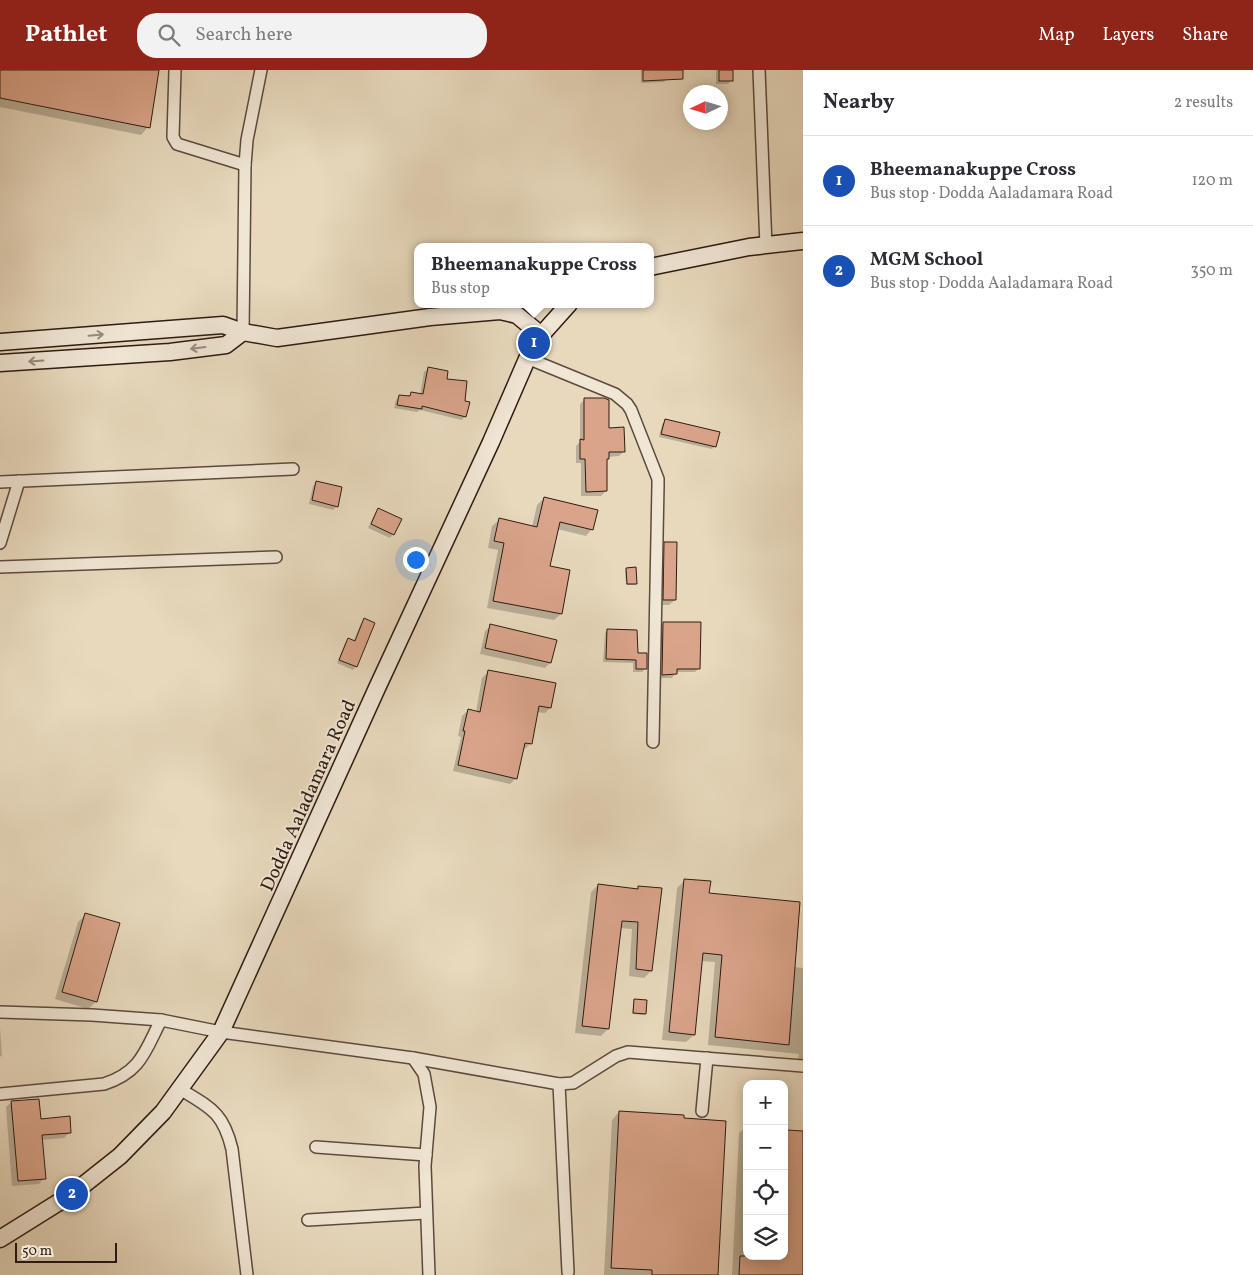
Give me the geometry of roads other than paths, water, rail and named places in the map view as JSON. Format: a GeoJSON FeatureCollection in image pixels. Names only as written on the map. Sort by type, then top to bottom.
{"type":"FeatureCollection","features":[{"type":"Feature","properties":{"kind":"main road"},"geometry":{"type":"LineString","coordinates":[[654,266],[766,246],[803,242]]}},
{"type":"Feature","properties":{"kind":"main road","name":"Dodda Aaladamara Road"},"geometry":{"type":"LineString","coordinates":[[0,1239],[72,1194],[120,1156],[163,1112],[221,1032],[534,343],[565,308]]}},
{"type":"Feature","properties":{"kind":"main road"},"geometry":{"type":"LineString","coordinates":[[0,342],[223,325],[242,332],[277,338],[440,316],[500,311],[517,316],[541,335]]}},
{"type":"Feature","properties":{"kind":"main road"},"geometry":{"type":"LineString","coordinates":[[0,363],[170,352],[226,345],[242,332]]}},
{"type":"Feature","properties":{"kind":"street"},"geometry":{"type":"LineString","coordinates":[[174,70],[173,137],[175,142],[245,165]]}},
{"type":"Feature","properties":{"kind":"street"},"geometry":{"type":"LineString","coordinates":[[242,332],[245,165],[247,140],[261,70]]}},
{"type":"Feature","properties":{"kind":"street"},"geometry":{"type":"LineString","coordinates":[[759,70],[766,246]]}},
{"type":"Feature","properties":{"kind":"street"},"geometry":{"type":"LineString","coordinates":[[527,358],[615,394],[622,400],[630,410],[658,479],[653,742]]}},
{"type":"Feature","properties":{"kind":"street"},"geometry":{"type":"LineString","coordinates":[[0,482],[293,469]]}},
{"type":"Feature","properties":{"kind":"street"},"geometry":{"type":"LineString","coordinates":[[0,543],[19,481]]}},
{"type":"Feature","properties":{"kind":"street"},"geometry":{"type":"LineString","coordinates":[[0,568],[276,557]]}},
{"type":"Feature","properties":{"kind":"street"},"geometry":{"type":"LineString","coordinates":[[0,1012],[92,1015],[161,1020],[221,1032],[413,1058],[559,1084],[573,1083],[616,1056],[628,1052],[803,1066]]}},
{"type":"Feature","properties":{"kind":"street"},"geometry":{"type":"LineString","coordinates":[[0,1094],[104,1084],[119,1079],[131,1071],[140,1061],[161,1020]]}},
{"type":"Feature","properties":{"kind":"street"},"geometry":{"type":"LineString","coordinates":[[413,1058],[424,1074],[430,1107],[426,1155],[429,1275]]}},
{"type":"Feature","properties":{"kind":"street"},"geometry":{"type":"LineString","coordinates":[[702,1111],[708,1058]]}},
{"type":"Feature","properties":{"kind":"street"},"geometry":{"type":"LineString","coordinates":[[559,1084],[568,1272]]}},
{"type":"Feature","properties":{"kind":"street"},"geometry":{"type":"LineString","coordinates":[[180,1089],[212,1108],[223,1121],[229,1136],[247,1275]]}},
{"type":"Feature","properties":{"kind":"street"},"geometry":{"type":"LineString","coordinates":[[316,1146],[426,1155]]}},
{"type":"Feature","properties":{"kind":"street"},"geometry":{"type":"LineString","coordinates":[[308,1220],[426,1213]]}},
{"type":"Feature","properties":{"kind":"place","name":"Bheemanakuppe Cross"},"geometry":{"type":"Point","coordinates":[534,343]}},
{"type":"Feature","properties":{"kind":"place","name":"MGM School"},"geometry":{"type":"Point","coordinates":[72,1194]}}]}
